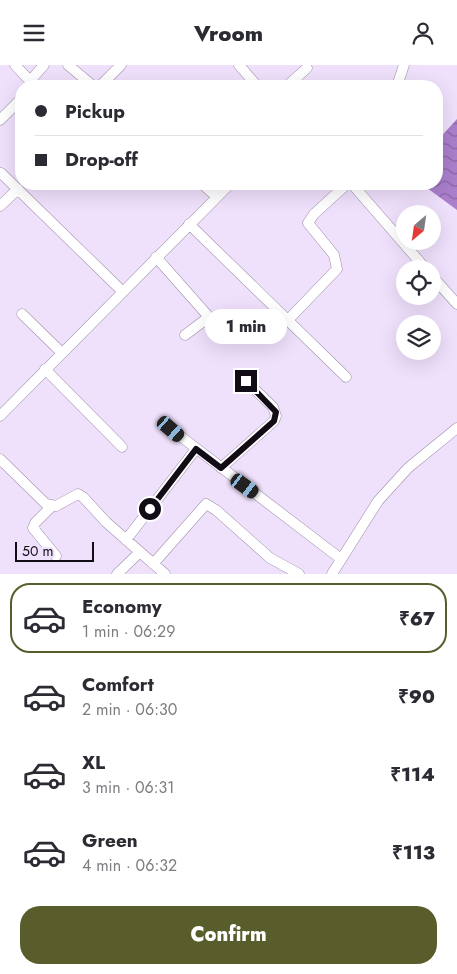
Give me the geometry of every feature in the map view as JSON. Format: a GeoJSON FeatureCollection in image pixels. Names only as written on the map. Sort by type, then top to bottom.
{"type":"FeatureCollection","features":[{"type":"Feature","properties":{"kind":"street"},"geometry":{"type":"LineString","coordinates":[[15,65],[27,80]]}},
{"type":"Feature","properties":{"kind":"street"},"geometry":{"type":"LineString","coordinates":[[33,80],[44,65]]}},
{"type":"Feature","properties":{"kind":"street"},"geometry":{"type":"LineString","coordinates":[[68,65],[86,80]]}},
{"type":"Feature","properties":{"kind":"street"},"geometry":{"type":"LineString","coordinates":[[106,80],[121,65]]}},
{"type":"Feature","properties":{"kind":"street"},"geometry":{"type":"LineString","coordinates":[[239,65],[252,80]]}},
{"type":"Feature","properties":{"kind":"street"},"geometry":{"type":"LineString","coordinates":[[399,80],[404,65]]}},
{"type":"Feature","properties":{"kind":"street"},"geometry":{"type":"LineString","coordinates":[[294,80],[307,68]]}},
{"type":"Feature","properties":{"kind":"street"},"geometry":{"type":"LineString","coordinates":[[0,120],[15,105]]}},
{"type":"Feature","properties":{"kind":"street"},"geometry":{"type":"LineString","coordinates":[[1,173],[15,186]]}},
{"type":"Feature","properties":{"kind":"street"},"geometry":{"type":"LineString","coordinates":[[0,206],[17,190]]}},
{"type":"Feature","properties":{"kind":"street"},"geometry":{"type":"LineString","coordinates":[[19,190],[122,291]]}},
{"type":"Feature","properties":{"kind":"street"},"geometry":{"type":"LineString","coordinates":[[209,190],[216,196]]}},
{"type":"Feature","properties":{"kind":"street"},"geometry":{"type":"LineString","coordinates":[[0,416],[223,190]]}},
{"type":"Feature","properties":{"kind":"street"},"geometry":{"type":"LineString","coordinates":[[288,320],[337,269],[334,255],[308,223],[314,214],[340,190]]}},
{"type":"Feature","properties":{"kind":"street"},"geometry":{"type":"LineString","coordinates":[[357,190],[418,260]]}},
{"type":"Feature","properties":{"kind":"street"},"geometry":{"type":"LineString","coordinates":[[189,224],[346,377]]}},
{"type":"Feature","properties":{"kind":"street"},"geometry":{"type":"LineString","coordinates":[[156,257],[209,317],[185,335]]}},
{"type":"Feature","properties":{"kind":"street"},"geometry":{"type":"LineString","coordinates":[[441,286],[457,304]]}},
{"type":"Feature","properties":{"kind":"street"},"geometry":{"type":"LineString","coordinates":[[22,314],[62,353]]}},
{"type":"Feature","properties":{"kind":"street"},"geometry":{"type":"LineString","coordinates":[[45,369],[122,447]]}},
{"type":"Feature","properties":{"kind":"street"},"geometry":{"type":"LineString","coordinates":[[221,468],[274,421],[276,417],[273,407],[246,381]]}},
{"type":"Feature","properties":{"kind":"street"},"geometry":{"type":"LineString","coordinates":[[332,574],[370,512],[390,488],[408,468],[457,428]]}},
{"type":"Feature","properties":{"kind":"street"},"geometry":{"type":"LineString","coordinates":[[171,429],[341,559]]}},
{"type":"Feature","properties":{"kind":"street"},"geometry":{"type":"LineString","coordinates":[[126,540],[196,449]]}},
{"type":"Feature","properties":{"kind":"street"},"geometry":{"type":"LineString","coordinates":[[0,459],[46,504],[56,506],[78,495],[165,574]]}},
{"type":"Feature","properties":{"kind":"street"},"geometry":{"type":"LineString","coordinates":[[153,564],[206,504],[216,509],[270,558],[299,574]]}},
{"type":"Feature","properties":{"kind":"street"},"geometry":{"type":"LineString","coordinates":[[52,506],[35,523],[34,528],[56,556]]}},
{"type":"Feature","properties":{"kind":"street"},"geometry":{"type":"LineString","coordinates":[[117,574],[140,552]]}},
{"type":"Feature","properties":{"kind":"water"},"geometry":{"type":"Polygon","coordinates":[[[457,119],[457,210],[430,190],[443,190],[443,134],[457,119]]]}},
{"type":"Feature","properties":{"kind":"route"},"geometry":{"type":"LineString","coordinates":[[150,509],[196,449],[221,468],[274,421],[276,412],[273,407],[246,381]]}}]}
